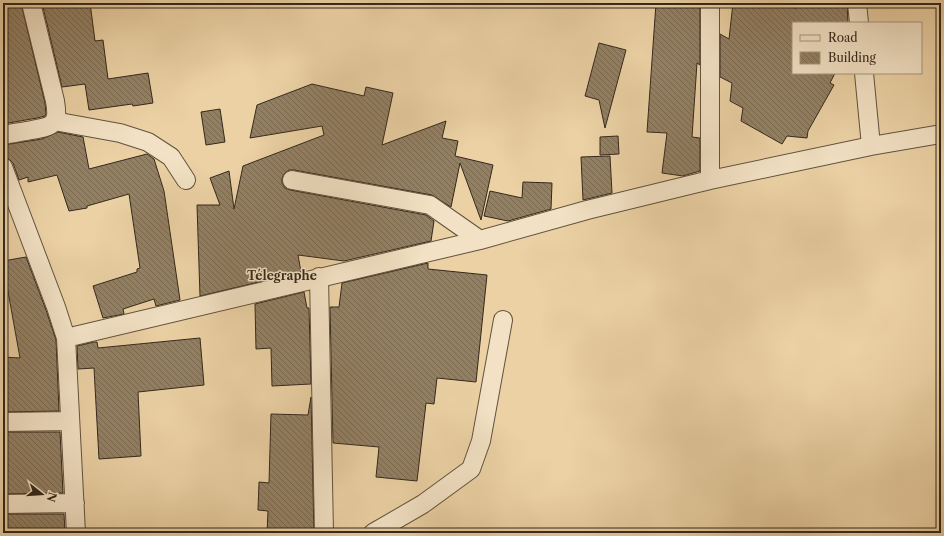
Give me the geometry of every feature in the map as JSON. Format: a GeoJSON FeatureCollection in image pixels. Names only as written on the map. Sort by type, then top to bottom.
{"type":"FeatureCollection","features":[{"type":"Feature","properties":{"kind":"street"},"geometry":{"type":"LineString","coordinates":[[3,135],[48,127],[54,121],[57,110],[31,3]]}},
{"type":"Feature","properties":{"kind":"street"},"geometry":{"type":"LineString","coordinates":[[710,3],[710,180]]}},
{"type":"Feature","properties":{"kind":"street"},"geometry":{"type":"LineString","coordinates":[[857,3],[859,22]]}},
{"type":"Feature","properties":{"kind":"street"},"geometry":{"type":"LineString","coordinates":[[864,74],[871,146]]}},
{"type":"Feature","properties":{"kind":"street"},"geometry":{"type":"LineString","coordinates":[[54,121],[120,133],[148,142],[171,157],[186,180]]}},
{"type":"Feature","properties":{"kind":"street"},"geometry":{"type":"LineString","coordinates":[[66,338],[480,240],[587,210],[710,180],[871,146],[941,134]]}},
{"type":"Feature","properties":{"kind":"street"},"geometry":{"type":"LineString","coordinates":[[3,167],[56,307],[66,338],[76,533]]}},
{"type":"Feature","properties":{"kind":"street"},"geometry":{"type":"LineString","coordinates":[[292,180],[430,205],[480,240]]}},
{"type":"Feature","properties":{"kind":"street"},"geometry":{"type":"LineString","coordinates":[[319,277],[324,533]]}},
{"type":"Feature","properties":{"kind":"street"},"geometry":{"type":"LineString","coordinates":[[373,533],[423,504],[471,469],[481,442],[503,320]]}},
{"type":"Feature","properties":{"kind":"street"},"geometry":{"type":"LineString","coordinates":[[3,422],[70,421]]}},
{"type":"Feature","properties":{"kind":"street"},"geometry":{"type":"LineString","coordinates":[[3,504],[74,503]]}},
{"type":"Feature","properties":{"kind":"building"},"geometry":{"type":"Polygon","coordinates":[[[3,3],[21,3],[45,103],[46,114],[45,116],[37,118],[3,124],[3,3]]]}},
{"type":"Feature","properties":{"kind":"building"},"geometry":{"type":"Polygon","coordinates":[[[42,3],[90,3],[95,41],[103,40],[108,79],[148,73],[153,103],[133,106],[132,104],[89,110],[85,84],[62,87],[42,3]]]}},
{"type":"Feature","properties":{"kind":"building"},"geometry":{"type":"Polygon","coordinates":[[[656,3],[700,3],[700,65],[697,63],[692,137],[700,138],[700,171],[683,176],[662,173],[667,133],[647,132],[656,3]]]}},
{"type":"Feature","properties":{"kind":"building"},"geometry":{"type":"Polygon","coordinates":[[[733,3],[797,8],[796,3],[847,3],[848,22],[792,22],[792,74],[834,74],[830,83],[834,85],[808,131],[807,138],[787,136],[782,144],[741,121],[743,108],[730,101],[732,83],[720,77],[720,34],[729,39],[733,3]]]}},
{"type":"Feature","properties":{"kind":"building"},"geometry":{"type":"Polygon","coordinates":[[[599,43],[626,50],[605,128],[599,100],[585,96],[599,43]]]}},
{"type":"Feature","properties":{"kind":"building"},"geometry":{"type":"Polygon","coordinates":[[[312,84],[364,96],[366,87],[393,93],[382,145],[446,121],[442,138],[458,141],[455,156],[493,165],[481,220],[460,163],[451,207],[432,195],[289,170],[284,174],[282,183],[285,188],[290,190],[426,215],[434,221],[431,241],[344,261],[298,255],[301,272],[200,296],[197,205],[220,205],[210,178],[229,171],[234,209],[243,166],[324,135],[322,126],[250,138],[257,105],[312,84]]]}},
{"type":"Feature","properties":{"kind":"building"},"geometry":{"type":"Polygon","coordinates":[[[220,109],[225,142],[206,145],[201,112],[220,109]]]}},
{"type":"Feature","properties":{"kind":"building"},"geometry":{"type":"Polygon","coordinates":[[[58,132],[83,137],[89,169],[147,154],[154,159],[164,191],[180,300],[156,306],[154,299],[123,309],[124,314],[103,318],[93,286],[137,272],[137,269],[140,268],[129,194],[87,206],[87,208],[69,211],[57,175],[28,182],[28,177],[19,180],[13,163],[9,159],[3,157],[3,145],[42,139],[58,132]]]}},
{"type":"Feature","properties":{"kind":"building"},"geometry":{"type":"Polygon","coordinates":[[[618,136],[619,154],[600,155],[600,137],[618,136]]]}},
{"type":"Feature","properties":{"kind":"building"},"geometry":{"type":"Polygon","coordinates":[[[610,156],[612,193],[583,200],[581,157],[610,156]]]}},
{"type":"Feature","properties":{"kind":"building"},"geometry":{"type":"Polygon","coordinates":[[[523,182],[552,183],[551,209],[508,221],[484,216],[490,191],[522,198],[523,182]]]}},
{"type":"Feature","properties":{"kind":"building"},"geometry":{"type":"Polygon","coordinates":[[[26,257],[56,340],[59,411],[3,412],[3,357],[20,358],[7,286],[3,287],[3,261],[26,257]]]}},
{"type":"Feature","properties":{"kind":"building"},"geometry":{"type":"Polygon","coordinates":[[[428,263],[428,269],[487,275],[476,382],[437,378],[434,404],[426,403],[417,481],[376,477],[379,447],[333,443],[330,307],[339,307],[342,283],[428,263]]]}},
{"type":"Feature","properties":{"kind":"building"},"geometry":{"type":"Polygon","coordinates":[[[304,292],[307,308],[309,308],[311,384],[272,386],[271,348],[256,349],[255,304],[304,292]]]}},
{"type":"Feature","properties":{"kind":"building"},"geometry":{"type":"Polygon","coordinates":[[[200,338],[204,385],[138,392],[141,456],[99,459],[94,368],[78,369],[77,346],[97,342],[98,348],[200,338]]]}},
{"type":"Feature","properties":{"kind":"building"},"geometry":{"type":"Polygon","coordinates":[[[311,397],[314,533],[267,533],[268,511],[258,510],[259,482],[269,483],[271,414],[308,415],[311,397]]]}},
{"type":"Feature","properties":{"kind":"building"},"geometry":{"type":"Polygon","coordinates":[[[3,432],[60,432],[63,493],[3,494],[3,432]]]}},
{"type":"Feature","properties":{"kind":"building"},"geometry":{"type":"Polygon","coordinates":[[[3,514],[64,514],[65,533],[3,533],[3,514]]]}},
{"type":"Feature","properties":{"kind":"district","name":"Télegraphe"},"geometry":{"type":"Point","coordinates":[282,276]}}]}
